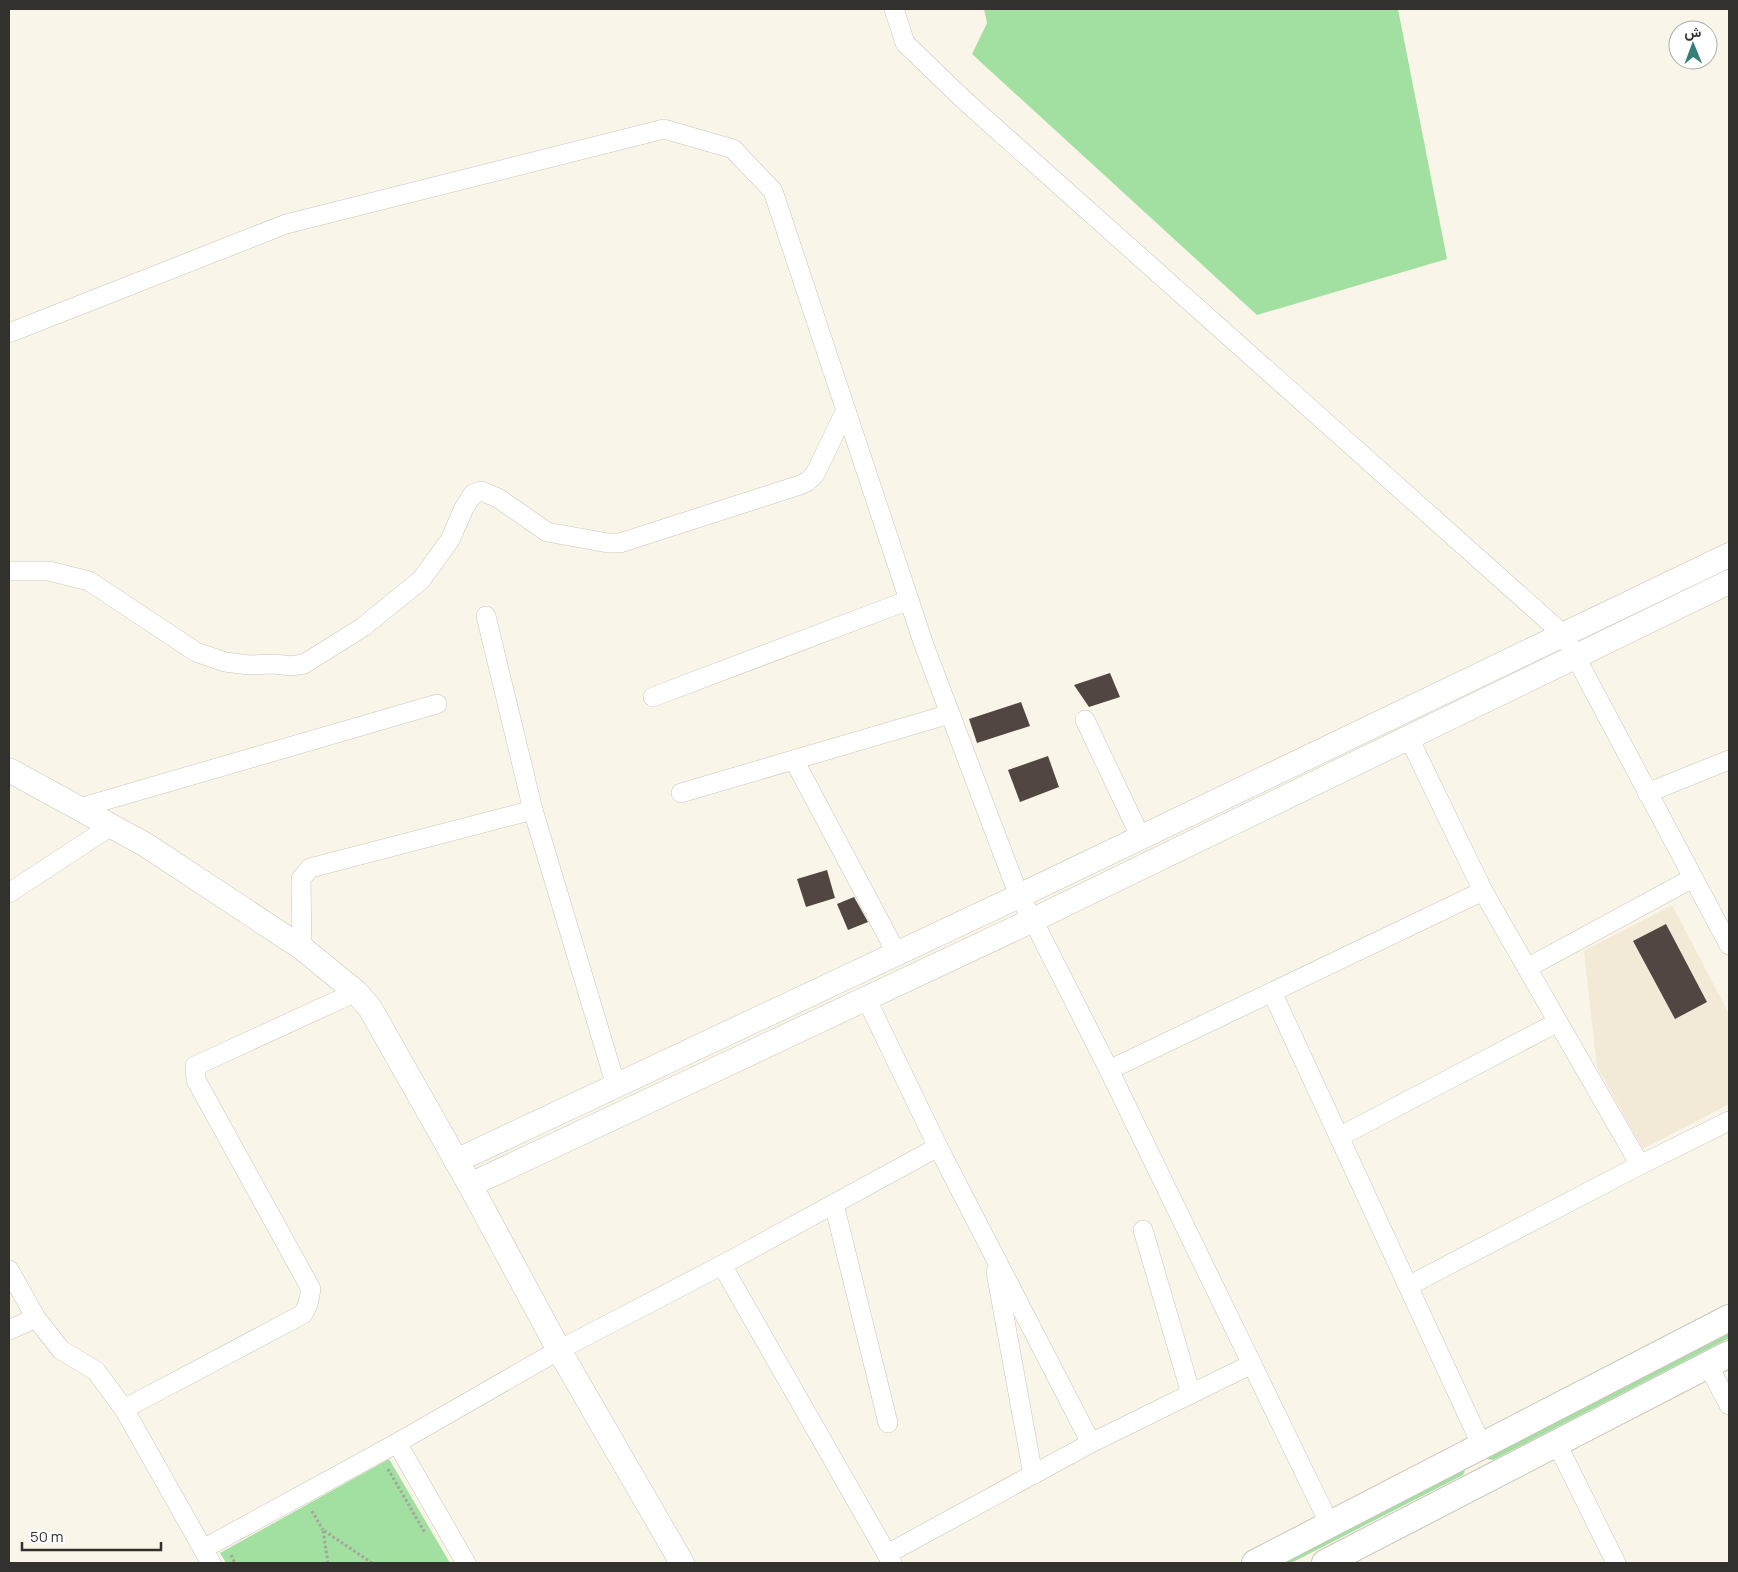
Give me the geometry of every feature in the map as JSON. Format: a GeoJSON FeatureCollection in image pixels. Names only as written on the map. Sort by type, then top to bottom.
{"type":"FeatureCollection","features":[{"type":"Feature","properties":{"kind":"main road"},"geometry":{"type":"LineString","coordinates":[[1255,1563],[1729,1318]]}},
{"type":"Feature","properties":{"kind":"main road"},"geometry":{"type":"LineString","coordinates":[[1325,1563],[1719,1360]]}},
{"type":"Feature","properties":{"kind":"street"},"geometry":{"type":"LineString","coordinates":[[894,9],[905,43],[964,100],[1564,635],[1729,945]]}},
{"type":"Feature","properties":{"kind":"street"},"geometry":{"type":"LineString","coordinates":[[9,333],[286,224],[664,129],[733,149],[773,191],[924,645],[1019,896],[1109,1070],[1330,1525]]}},
{"type":"Feature","properties":{"kind":"street"},"geometry":{"type":"LineString","coordinates":[[9,572],[50,571],[89,581],[196,652],[218,659],[249,665],[304,664],[363,627],[421,580],[450,540],[464,508],[473,494],[481,491],[498,498],[547,532],[608,543],[620,543],[800,486],[815,474],[846,410]]}},
{"type":"Feature","properties":{"kind":"street"},"geometry":{"type":"LineString","coordinates":[[456,1161],[897,954],[1729,556]]}},
{"type":"Feature","properties":{"kind":"street"},"geometry":{"type":"LineString","coordinates":[[470,1185],[1033,920],[1408,736],[1729,582]]}},
{"type":"Feature","properties":{"kind":"street"},"geometry":{"type":"LineString","coordinates":[[653,697],[909,600]]}},
{"type":"Feature","properties":{"kind":"street"},"geometry":{"type":"LineString","coordinates":[[486,616],[533,810],[616,1086]]}},
{"type":"Feature","properties":{"kind":"street"},"geometry":{"type":"LineString","coordinates":[[79,808],[437,704]]}},
{"type":"Feature","properties":{"kind":"street"},"geometry":{"type":"LineString","coordinates":[[681,793],[950,714]]}},
{"type":"Feature","properties":{"kind":"street"},"geometry":{"type":"LineString","coordinates":[[1085,720],[1141,838]]}},
{"type":"Feature","properties":{"kind":"street"},"geometry":{"type":"LineString","coordinates":[[1408,736],[1483,890],[1640,1165]]}},
{"type":"Feature","properties":{"kind":"street"},"geometry":{"type":"LineString","coordinates":[[794,760],[897,954]]}},
{"type":"Feature","properties":{"kind":"street"},"geometry":{"type":"LineString","coordinates":[[1648,793],[1729,760]]}},
{"type":"Feature","properties":{"kind":"street"},"geometry":{"type":"LineString","coordinates":[[9,770],[146,845],[302,948],[356,992],[370,1008],[470,1185],[559,1350],[682,1563]]}},
{"type":"Feature","properties":{"kind":"street"},"geometry":{"type":"LineString","coordinates":[[302,948],[301,878],[310,868],[533,810]]}},
{"type":"Feature","properties":{"kind":"street"},"geometry":{"type":"LineString","coordinates":[[9,893],[111,826]]}},
{"type":"Feature","properties":{"kind":"street"},"geometry":{"type":"LineString","coordinates":[[1527,968],[1693,878]]}},
{"type":"Feature","properties":{"kind":"street"},"geometry":{"type":"LineString","coordinates":[[1109,1070],[1483,890]]}},
{"type":"Feature","properties":{"kind":"street"},"geometry":{"type":"LineString","coordinates":[[124,1409],[303,1314],[308,1304],[311,1290],[196,1080],[195,1066],[356,992]]}},
{"type":"Feature","properties":{"kind":"street"},"geometry":{"type":"LineString","coordinates":[[1272,992],[1408,1286],[1476,1449],[1485,1481]]}},
{"type":"Feature","properties":{"kind":"street"},"geometry":{"type":"LineString","coordinates":[[866,998],[938,1147],[1092,1443]]}},
{"type":"Feature","properties":{"kind":"street"},"geometry":{"type":"LineString","coordinates":[[1339,1137],[1558,1022]]}},
{"type":"Feature","properties":{"kind":"street"},"geometry":{"type":"LineString","coordinates":[[1408,1286],[1640,1165],[1729,1121]]}},
{"type":"Feature","properties":{"kind":"street"},"geometry":{"type":"LineString","coordinates":[[9,1270],[36,1318],[61,1350],[96,1371],[124,1409],[207,1556],[397,1443],[559,1350],[722,1265],[938,1147]]}},
{"type":"Feature","properties":{"kind":"street"},"geometry":{"type":"LineString","coordinates":[[834,1204],[888,1423]]}},
{"type":"Feature","properties":{"kind":"street"},"geometry":{"type":"LineString","coordinates":[[1143,1230],[1191,1394]]}},
{"type":"Feature","properties":{"kind":"street"},"geometry":{"type":"LineString","coordinates":[[992,1252],[1033,1475]]}},
{"type":"Feature","properties":{"kind":"street"},"geometry":{"type":"LineString","coordinates":[[722,1265],[890,1559],[1033,1475],[1092,1443],[1252,1364]]}},
{"type":"Feature","properties":{"kind":"street"},"geometry":{"type":"LineString","coordinates":[[9,1330],[36,1318]]}},
{"type":"Feature","properties":{"kind":"street"},"geometry":{"type":"LineString","coordinates":[[1719,1360],[1729,1405]]}},
{"type":"Feature","properties":{"kind":"street"},"geometry":{"type":"LineString","coordinates":[[397,1443],[466,1563]]}},
{"type":"Feature","properties":{"kind":"street"},"geometry":{"type":"LineString","coordinates":[[1557,1444],[1616,1563]]}},
{"type":"Feature","properties":{"kind":"path"},"geometry":{"type":"LineString","coordinates":[[388,1469],[428,1538]]}},
{"type":"Feature","properties":{"kind":"path"},"geometry":{"type":"LineString","coordinates":[[304,1516],[320,1506]]}},
{"type":"Feature","properties":{"kind":"path"},"geometry":{"type":"LineString","coordinates":[[312,1511],[323,1530],[328,1563]]}},
{"type":"Feature","properties":{"kind":"path"},"geometry":{"type":"LineString","coordinates":[[323,1530],[372,1563]]}},
{"type":"Feature","properties":{"kind":"path"},"geometry":{"type":"LineString","coordinates":[[235,1563],[231,1556],[239,1551]]}},
{"type":"Feature","properties":{"kind":"shaded area"},"geometry":{"type":"Polygon","coordinates":[[[1672,905],[1729,1014],[1729,1104],[1643,1149],[1597,1067],[1584,951],[1672,905]]]}},
{"type":"Feature","properties":{"kind":"green space"},"geometry":{"type":"Polygon","coordinates":[[[984,9],[1398,9],[1447,259],[1257,315],[972,54],[987,23],[984,9]]]}},
{"type":"Feature","properties":{"kind":"green space"},"geometry":{"type":"Polygon","coordinates":[[[1729,1329],[1729,1338],[1493,1460],[1487,1459],[1488,1453],[1729,1329]]]}},
{"type":"Feature","properties":{"kind":"green space"},"geometry":{"type":"Polygon","coordinates":[[[389,1459],[450,1563],[226,1563],[220,1553],[389,1459]]]}},
{"type":"Feature","properties":{"kind":"green space"},"geometry":{"type":"Polygon","coordinates":[[[1466,1468],[1463,1475],[1291,1563],[1273,1563],[1466,1468]]]}},
{"type":"Feature","properties":{"kind":"building"},"geometry":{"type":"Polygon","coordinates":[[[1110,673],[1120,697],[1089,707],[1074,685],[1110,673]]]}},
{"type":"Feature","properties":{"kind":"building"},"geometry":{"type":"Polygon","coordinates":[[[1021,702],[1030,726],[977,743],[969,719],[1021,702]]]}},
{"type":"Feature","properties":{"kind":"building"},"geometry":{"type":"Polygon","coordinates":[[[1048,756],[1059,787],[1020,802],[1008,770],[1048,756]]]}},
{"type":"Feature","properties":{"kind":"building"},"geometry":{"type":"Polygon","coordinates":[[[827,870],[835,898],[806,907],[797,879],[827,870]]]}},
{"type":"Feature","properties":{"kind":"building"},"geometry":{"type":"Polygon","coordinates":[[[854,897],[868,922],[848,930],[837,904],[854,897]]]}},
{"type":"Feature","properties":{"kind":"building"},"geometry":{"type":"Polygon","coordinates":[[[1666,924],[1707,1002],[1675,1019],[1633,941],[1666,924]]]}}]}
